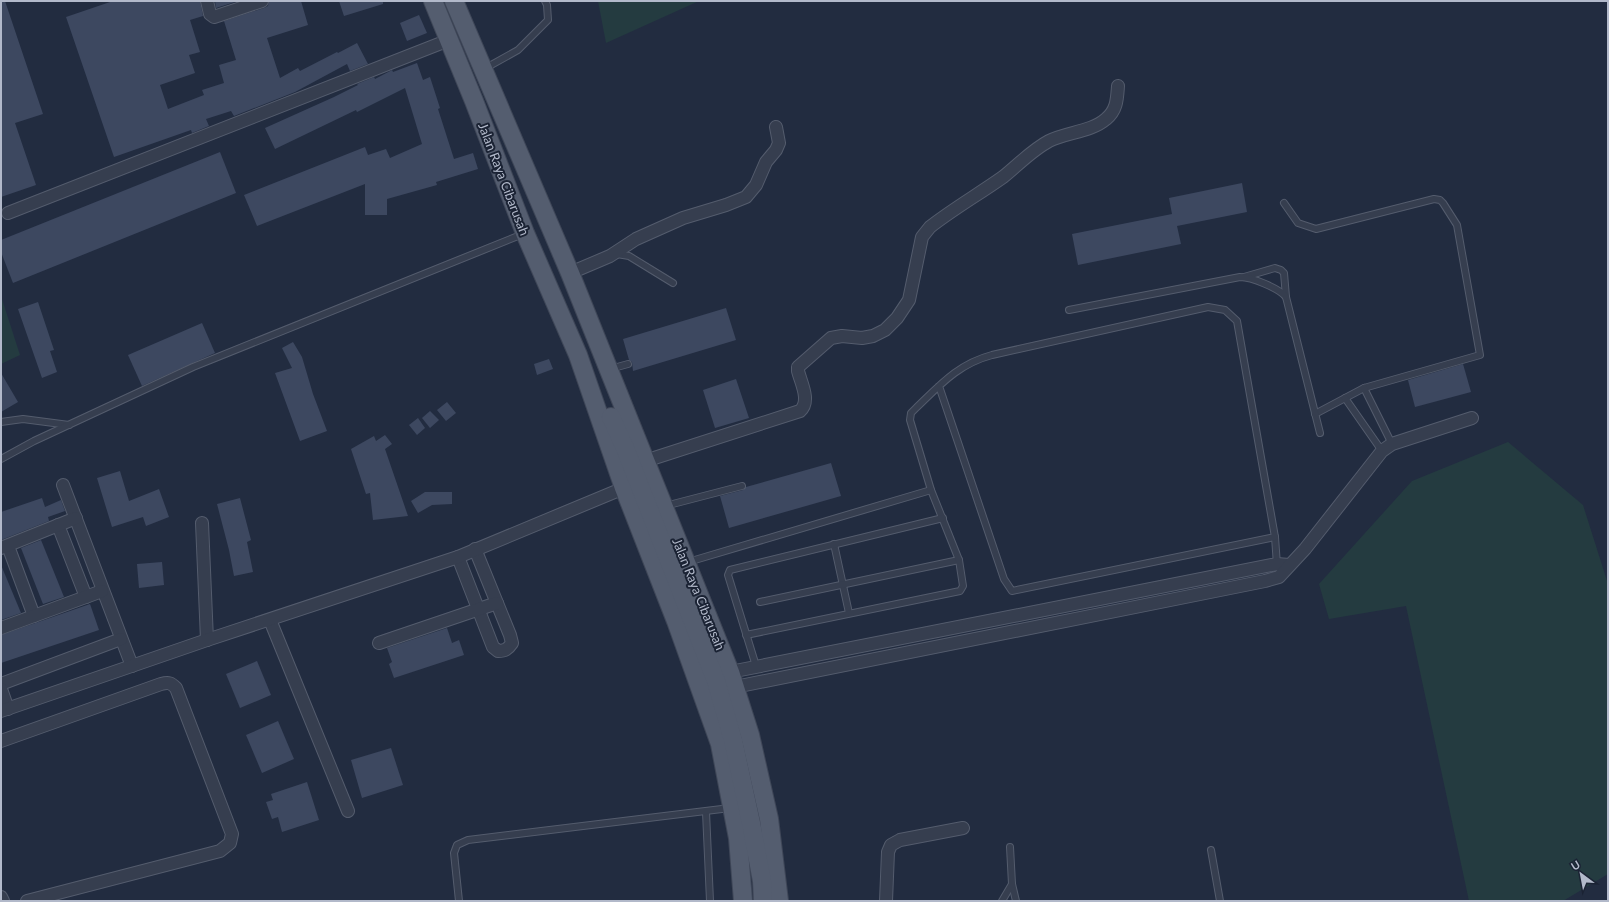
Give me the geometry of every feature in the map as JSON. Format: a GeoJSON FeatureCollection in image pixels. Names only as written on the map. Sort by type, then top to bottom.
{"type":"FeatureCollection","features":[{"type":"Feature","properties":{"kind":"main road","name":"Jalan Raya Cibarusah"},"geometry":{"type":"LineString","coordinates":[[433,1],[474,101],[525,233],[578,355],[624,488],[676,621],[720,744],[738,838],[743,901]]}},
{"type":"Feature","properties":{"kind":"main road","name":"Jalan Raya Cibarusah"},"geometry":{"type":"LineString","coordinates":[[454,1],[570,273],[663,506],[687,562],[732,679],[750,735],[769,818],[780,901]]}},
{"type":"Feature","properties":{"kind":"main road","name":"Jalan Raya Cibarusah"},"geometry":{"type":"LineString","coordinates":[[580,299],[579,320],[716,681],[733,740],[751,823],[762,881],[762,901]]}},
{"type":"Feature","properties":{"kind":"main road","name":"Jalan Raya Cibarusah"},"geometry":{"type":"LineString","coordinates":[[578,355],[617,423],[718,658],[737,718],[755,798],[766,857],[770,901]]}},
{"type":"Feature","properties":{"kind":"street"},"geometry":{"type":"LineString","coordinates":[[206,1],[210,14],[214,17],[262,1]]}},
{"type":"Feature","properties":{"kind":"street"},"geometry":{"type":"LineString","coordinates":[[8,213],[449,40]]}},
{"type":"Feature","properties":{"kind":"street"},"geometry":{"type":"LineString","coordinates":[[645,461],[800,411],[806,400],[798,367],[831,338],[842,336],[862,338],[873,336],[885,330],[897,318],[909,300],[922,237],[930,227],[1003,177],[1048,142],[1065,134],[1079,132],[1105,121],[1112,114],[1117,105],[1118,86]]}},
{"type":"Feature","properties":{"kind":"street"},"geometry":{"type":"LineString","coordinates":[[570,273],[610,256],[636,239],[683,218],[726,206],[746,197],[756,185],[766,162],[776,150],[779,143],[776,126]]}},
{"type":"Feature","properties":{"kind":"street"},"geometry":{"type":"LineString","coordinates":[[732,679],[756,666],[1283,564],[1305,549],[1387,448],[1472,418]]}},
{"type":"Feature","properties":{"kind":"street"},"geometry":{"type":"LineString","coordinates":[[63,485],[102,591],[132,666]]}},
{"type":"Feature","properties":{"kind":"street"},"geometry":{"type":"LineString","coordinates":[[1,689],[4,710],[207,640],[458,557],[624,488]]}},
{"type":"Feature","properties":{"kind":"street"},"geometry":{"type":"LineString","coordinates":[[34,616],[5,547],[76,518]]}},
{"type":"Feature","properties":{"kind":"street"},"geometry":{"type":"LineString","coordinates":[[202,523],[207,640]]}},
{"type":"Feature","properties":{"kind":"street"},"geometry":{"type":"LineString","coordinates":[[58,525],[86,597]]}},
{"type":"Feature","properties":{"kind":"street"},"geometry":{"type":"LineString","coordinates":[[458,557],[493,647],[498,652],[502,651],[508,648],[512,643],[510,634],[475,549]]}},
{"type":"Feature","properties":{"kind":"street"},"geometry":{"type":"LineString","coordinates":[[732,679],[1258,583],[1279,577],[1283,564]]}},
{"type":"Feature","properties":{"kind":"street"},"geometry":{"type":"LineString","coordinates":[[1,628],[102,591]]}},
{"type":"Feature","properties":{"kind":"street"},"geometry":{"type":"LineString","coordinates":[[379,642],[497,603]]}},
{"type":"Feature","properties":{"kind":"street"},"geometry":{"type":"LineString","coordinates":[[270,620],[348,811]]}},
{"type":"Feature","properties":{"kind":"street"},"geometry":{"type":"LineString","coordinates":[[1,684],[121,639]]}},
{"type":"Feature","properties":{"kind":"street"},"geometry":{"type":"LineString","coordinates":[[1,741],[166,682],[171,683],[176,688],[232,834],[230,843],[220,851],[27,901]]}},
{"type":"Feature","properties":{"kind":"street"},"geometry":{"type":"LineString","coordinates":[[886,901],[888,852],[891,845],[900,840],[963,828]]}},
{"type":"Feature","properties":{"kind":"street"},"geometry":{"type":"LineString","coordinates":[[1,897],[4,901]]}},
{"type":"Feature","properties":{"kind":"lane"},"geometry":{"type":"LineString","coordinates":[[483,70],[518,50],[548,20],[547,5],[545,1]]}},
{"type":"Feature","properties":{"kind":"lane"},"geometry":{"type":"LineString","coordinates":[[1284,203],[1298,223],[1316,229],[1437,200],[1446,206],[1457,225],[1480,355],[1364,388],[1314,414]]}},
{"type":"Feature","properties":{"kind":"lane"},"geometry":{"type":"LineString","coordinates":[[1,459],[34,441],[194,368],[525,233]]}},
{"type":"Feature","properties":{"kind":"lane"},"geometry":{"type":"LineString","coordinates":[[610,256],[620,254],[629,256],[673,283]]}},
{"type":"Feature","properties":{"kind":"lane"},"geometry":{"type":"LineString","coordinates":[[1069,310],[1244,277],[1275,268],[1279,269],[1284,273],[1286,297],[1314,414],[1320,432]]}},
{"type":"Feature","properties":{"kind":"lane"},"geometry":{"type":"LineString","coordinates":[[1244,277],[1279,290],[1286,297]]}},
{"type":"Feature","properties":{"kind":"lane"},"geometry":{"type":"LineString","coordinates":[[746,634],[960,591],[963,586],[959,560],[931,490],[910,420],[912,413],[916,408],[944,380],[964,366],[982,358],[1208,307],[1225,310],[1237,321],[1275,537],[1283,564]]}},
{"type":"Feature","properties":{"kind":"lane"},"geometry":{"type":"LineString","coordinates":[[608,369],[628,364]]}},
{"type":"Feature","properties":{"kind":"lane"},"geometry":{"type":"LineString","coordinates":[[939,386],[1004,579],[1012,591],[1275,537]]}},
{"type":"Feature","properties":{"kind":"lane"},"geometry":{"type":"LineString","coordinates":[[1364,388],[1387,448]]}},
{"type":"Feature","properties":{"kind":"lane"},"geometry":{"type":"LineString","coordinates":[[1345,398],[1387,448]]}},
{"type":"Feature","properties":{"kind":"lane"},"geometry":{"type":"LineString","coordinates":[[1,422],[23,420],[69,425]]}},
{"type":"Feature","properties":{"kind":"lane"},"geometry":{"type":"LineString","coordinates":[[663,506],[742,486]]}},
{"type":"Feature","properties":{"kind":"lane"},"geometry":{"type":"LineString","coordinates":[[687,562],[931,490]]}},
{"type":"Feature","properties":{"kind":"lane"},"geometry":{"type":"LineString","coordinates":[[756,666],[728,576],[729,571],[732,569],[943,518]]}},
{"type":"Feature","properties":{"kind":"lane"},"geometry":{"type":"LineString","coordinates":[[834,544],[849,613]]}},
{"type":"Feature","properties":{"kind":"lane"},"geometry":{"type":"LineString","coordinates":[[760,602],[959,560]]}},
{"type":"Feature","properties":{"kind":"lane"},"geometry":{"type":"LineString","coordinates":[[459,901],[454,853],[457,845],[468,840],[733,808]]}},
{"type":"Feature","properties":{"kind":"lane"},"geometry":{"type":"LineString","coordinates":[[706,812],[710,901]]}},
{"type":"Feature","properties":{"kind":"lane"},"geometry":{"type":"LineString","coordinates":[[1010,847],[1012,884],[1016,901]]}},
{"type":"Feature","properties":{"kind":"lane"},"geometry":{"type":"LineString","coordinates":[[1212,850],[1220,901]]}},
{"type":"Feature","properties":{"kind":"lane"},"geometry":{"type":"LineString","coordinates":[[1002,901],[1012,884]]}},
{"type":"Feature","properties":{"kind":"green space"},"geometry":{"type":"Polygon","coordinates":[[[598,1],[699,1],[606,43],[598,1]]]}},
{"type":"Feature","properties":{"kind":"green space"},"geometry":{"type":"Polygon","coordinates":[[[1,296],[20,355],[1,364],[1,296]]]}},
{"type":"Feature","properties":{"kind":"green space"},"geometry":{"type":"Polygon","coordinates":[[[1508,442],[1583,505],[1608,584],[1608,874],[1563,901],[1469,901],[1406,606],[1329,619],[1319,584],[1412,481],[1508,442]]]}},
{"type":"Feature","properties":{"kind":"building"},"geometry":{"type":"Polygon","coordinates":[[[1,1],[5,1],[43,114],[15,123],[36,185],[1,197],[1,1]]]}},
{"type":"Feature","properties":{"kind":"building"},"geometry":{"type":"Polygon","coordinates":[[[113,1],[200,1],[203,16],[190,20],[200,52],[189,55],[195,73],[160,85],[168,109],[204,95],[202,90],[224,83],[219,65],[236,60],[224,21],[264,8],[268,6],[269,1],[301,1],[308,25],[267,38],[280,78],[298,68],[300,71],[357,43],[368,64],[350,71],[347,64],[295,92],[234,116],[231,111],[206,119],[209,126],[192,133],[191,130],[114,157],[66,17],[113,1]]]}},
{"type":"Feature","properties":{"kind":"building"},"geometry":{"type":"Polygon","coordinates":[[[215,1],[238,1],[216,8],[215,1]]]}},
{"type":"Feature","properties":{"kind":"building"},"geometry":{"type":"Polygon","coordinates":[[[339,1],[383,1],[383,4],[344,16],[339,1]]]}},
{"type":"Feature","properties":{"kind":"building"},"geometry":{"type":"Polygon","coordinates":[[[419,15],[427,33],[407,41],[400,23],[419,15]]]}},
{"type":"Feature","properties":{"kind":"building"},"geometry":{"type":"Polygon","coordinates":[[[417,63],[423,80],[430,77],[440,108],[438,109],[454,159],[473,153],[478,169],[436,182],[437,185],[387,199],[387,215],[365,215],[365,184],[257,226],[244,195],[365,147],[368,155],[386,149],[390,158],[422,144],[405,88],[357,112],[356,110],[275,149],[265,128],[334,97],[358,85],[357,84],[374,77],[375,79],[392,70],[393,72],[417,63]]]}},
{"type":"Feature","properties":{"kind":"building"},"geometry":{"type":"Polygon","coordinates":[[[220,152],[236,193],[13,283],[1,252],[1,240],[220,152]]]}},
{"type":"Feature","properties":{"kind":"building"},"geometry":{"type":"Polygon","coordinates":[[[1242,183],[1247,212],[1177,226],[1181,244],[1078,265],[1072,234],[1172,214],[1169,198],[1242,183]]]}},
{"type":"Feature","properties":{"kind":"building"},"geometry":{"type":"Polygon","coordinates":[[[38,302],[54,350],[50,351],[57,372],[42,378],[18,309],[38,302]]]}},
{"type":"Feature","properties":{"kind":"building"},"geometry":{"type":"Polygon","coordinates":[[[726,308],[736,340],[633,371],[632,362],[629,360],[623,339],[726,308]]]}},
{"type":"Feature","properties":{"kind":"building"},"geometry":{"type":"Polygon","coordinates":[[[202,323],[215,353],[142,386],[128,355],[202,323]]]}},
{"type":"Feature","properties":{"kind":"building"},"geometry":{"type":"Polygon","coordinates":[[[293,342],[302,357],[313,394],[327,431],[300,441],[275,373],[292,368],[282,348],[293,342]]]}},
{"type":"Feature","properties":{"kind":"building"},"geometry":{"type":"Polygon","coordinates":[[[549,359],[553,369],[537,375],[534,364],[549,359]]]}},
{"type":"Feature","properties":{"kind":"building"},"geometry":{"type":"Polygon","coordinates":[[[1463,364],[1471,392],[1415,407],[1408,380],[1463,364]]]}},
{"type":"Feature","properties":{"kind":"building"},"geometry":{"type":"Polygon","coordinates":[[[1,373],[18,402],[1,412],[1,373]]]}},
{"type":"Feature","properties":{"kind":"building"},"geometry":{"type":"Polygon","coordinates":[[[736,379],[749,418],[715,428],[703,390],[736,379]]]}},
{"type":"Feature","properties":{"kind":"building"},"geometry":{"type":"Polygon","coordinates":[[[447,402],[456,413],[446,421],[437,410],[447,402]]]}},
{"type":"Feature","properties":{"kind":"building"},"geometry":{"type":"Polygon","coordinates":[[[430,411],[439,420],[430,428],[422,418],[430,411]]]}},
{"type":"Feature","properties":{"kind":"building"},"geometry":{"type":"Polygon","coordinates":[[[418,418],[425,428],[417,435],[409,425],[418,418]]]}},
{"type":"Feature","properties":{"kind":"building"},"geometry":{"type":"Polygon","coordinates":[[[385,435],[392,444],[385,449],[408,516],[373,520],[370,493],[366,494],[351,449],[374,436],[376,441],[385,435]]]}},
{"type":"Feature","properties":{"kind":"building"},"geometry":{"type":"Polygon","coordinates":[[[831,463],[841,496],[729,528],[720,496],[743,490],[746,487],[831,463]]]}},
{"type":"Feature","properties":{"kind":"building"},"geometry":{"type":"Polygon","coordinates":[[[120,471],[129,501],[159,489],[169,517],[146,526],[143,517],[112,527],[97,478],[120,471]]]}},
{"type":"Feature","properties":{"kind":"building"},"geometry":{"type":"Polygon","coordinates":[[[425,492],[452,492],[452,504],[432,505],[418,513],[411,501],[425,492]]]}},
{"type":"Feature","properties":{"kind":"building"},"geometry":{"type":"Polygon","coordinates":[[[42,498],[45,507],[61,500],[65,511],[48,517],[49,521],[1,540],[1,512],[42,498]]]}},
{"type":"Feature","properties":{"kind":"building"},"geometry":{"type":"Polygon","coordinates":[[[240,498],[251,540],[247,542],[253,572],[234,576],[217,504],[240,498]]]}},
{"type":"Feature","properties":{"kind":"building"},"geometry":{"type":"Polygon","coordinates":[[[41,540],[64,597],[43,604],[21,548],[41,540]]]}},
{"type":"Feature","properties":{"kind":"building"},"geometry":{"type":"Polygon","coordinates":[[[162,562],[164,585],[139,588],[137,564],[162,562]]]}},
{"type":"Feature","properties":{"kind":"building"},"geometry":{"type":"Polygon","coordinates":[[[1,565],[21,613],[1,620],[1,565]]]}},
{"type":"Feature","properties":{"kind":"building"},"geometry":{"type":"Polygon","coordinates":[[[90,604],[99,630],[1,663],[1,635],[90,604]]]}},
{"type":"Feature","properties":{"kind":"building"},"geometry":{"type":"Polygon","coordinates":[[[447,628],[452,643],[459,640],[464,655],[394,678],[389,664],[392,662],[387,648],[447,628]]]}},
{"type":"Feature","properties":{"kind":"building"},"geometry":{"type":"Polygon","coordinates":[[[257,661],[271,695],[240,708],[226,674],[257,661]]]}},
{"type":"Feature","properties":{"kind":"building"},"geometry":{"type":"Polygon","coordinates":[[[278,721],[294,759],[262,773],[246,735],[278,721]]]}},
{"type":"Feature","properties":{"kind":"building"},"geometry":{"type":"Polygon","coordinates":[[[391,748],[403,785],[362,798],[351,760],[391,748]]]}},
{"type":"Feature","properties":{"kind":"building"},"geometry":{"type":"Polygon","coordinates":[[[307,782],[319,820],[282,832],[278,817],[272,819],[266,802],[273,800],[271,794],[307,782]]]}}]}
